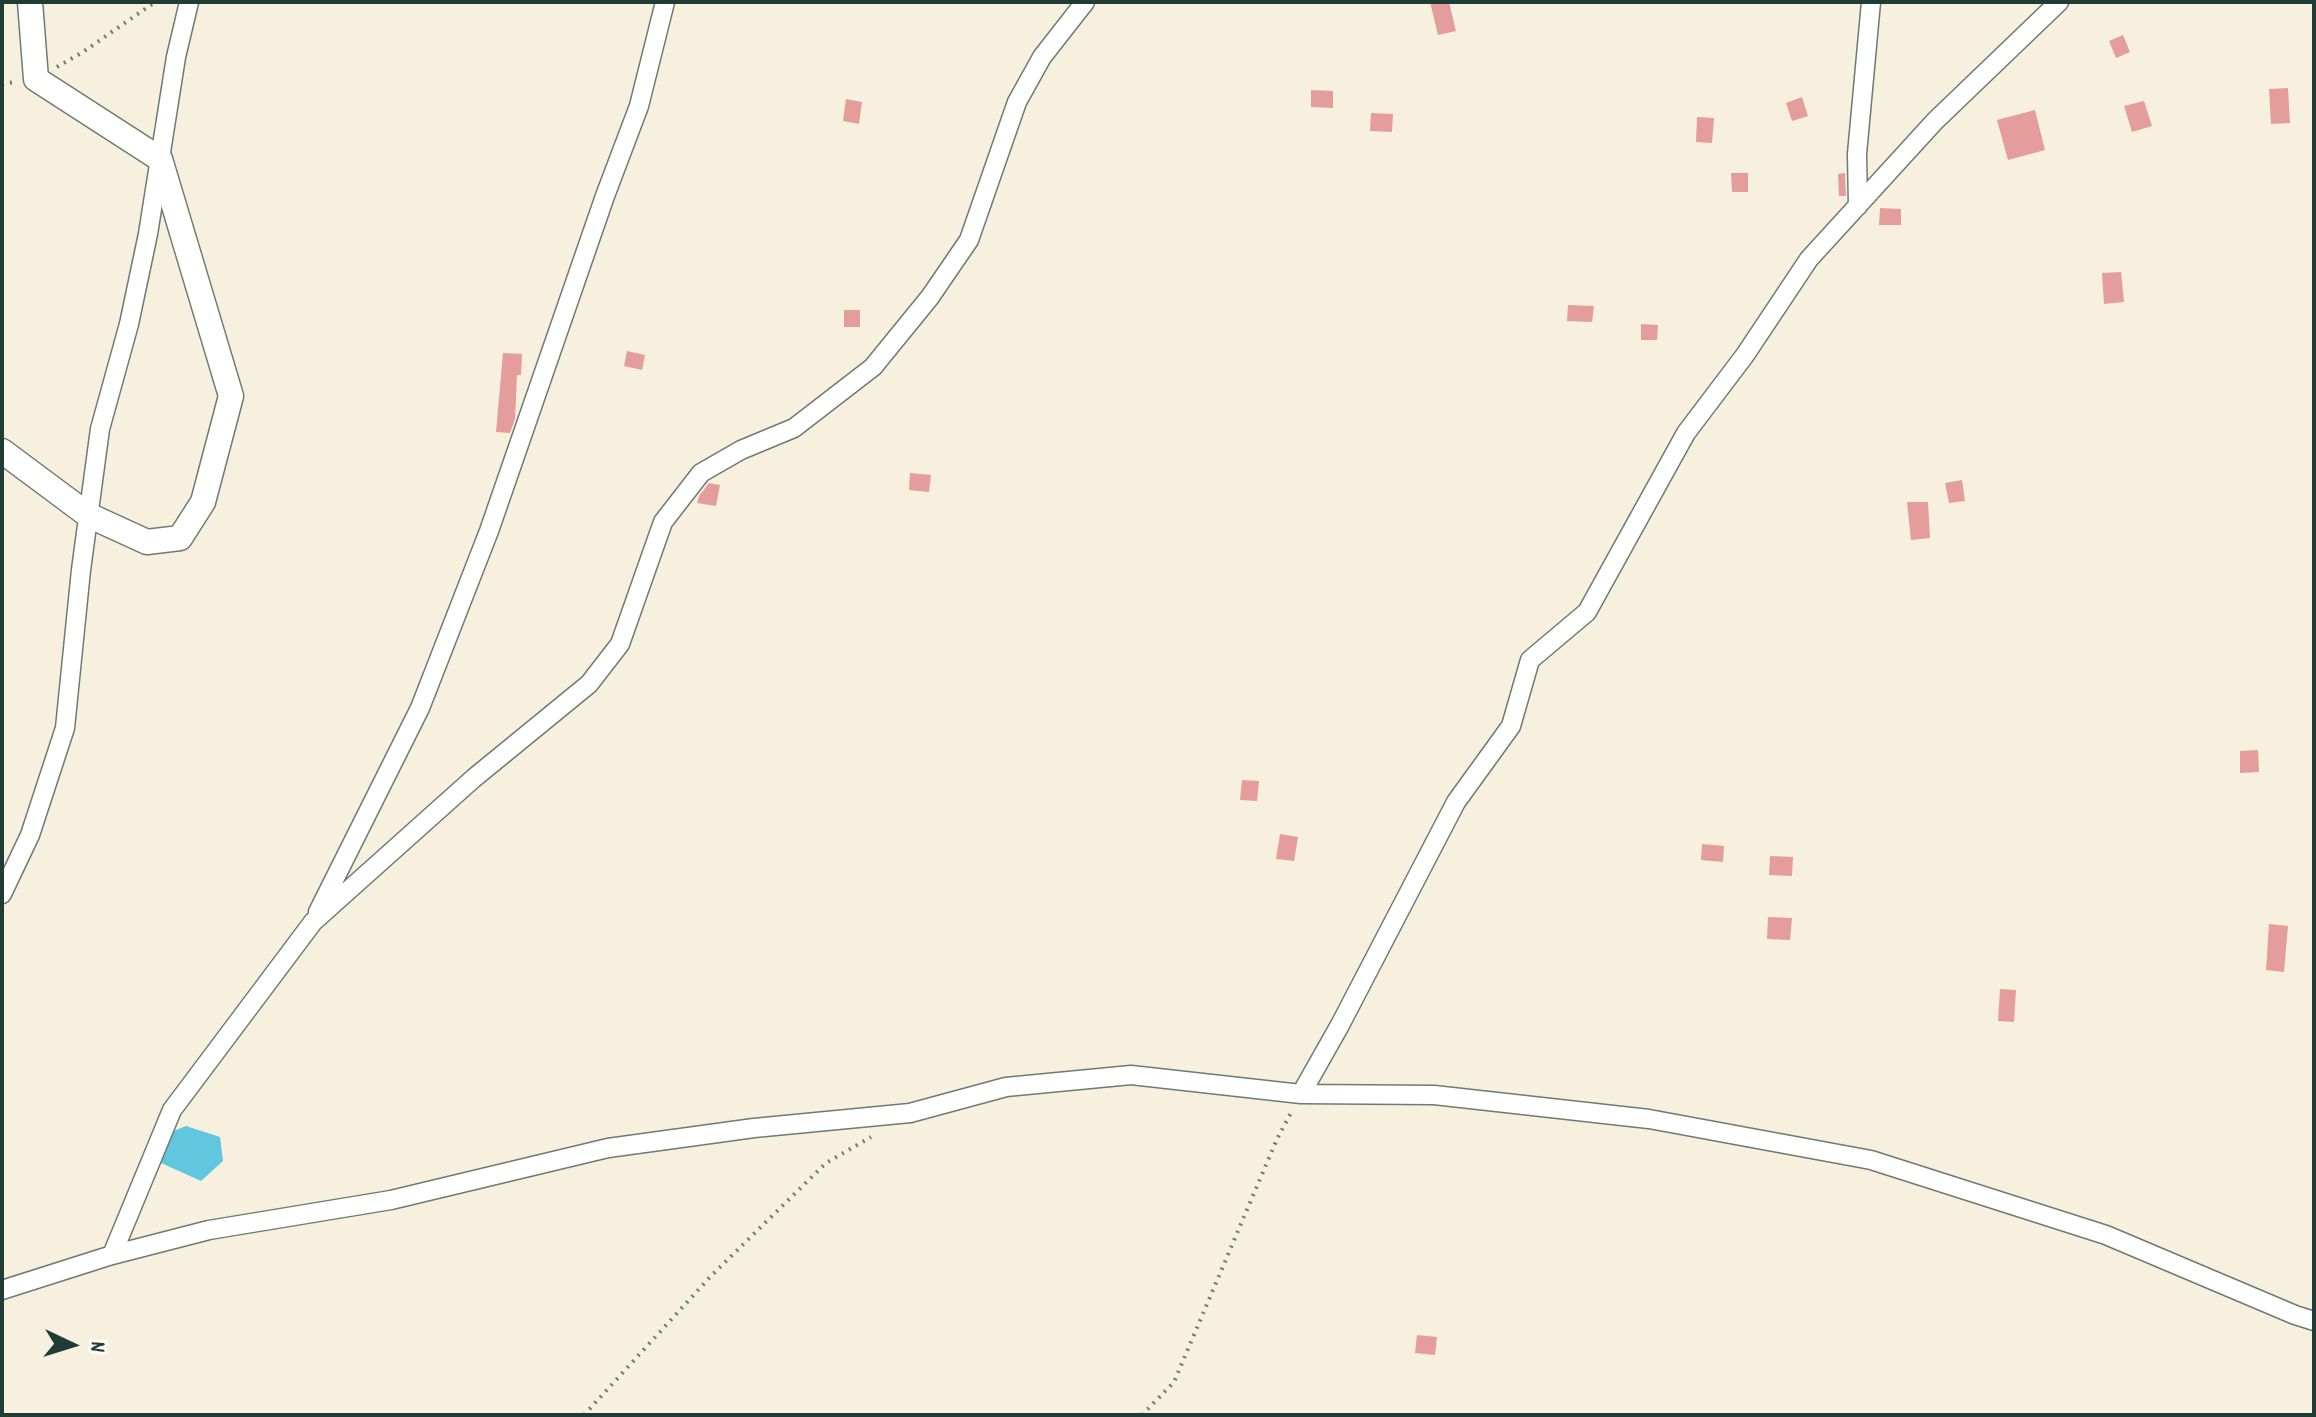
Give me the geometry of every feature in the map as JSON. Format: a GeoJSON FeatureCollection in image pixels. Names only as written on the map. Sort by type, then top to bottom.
{"type":"FeatureCollection","features":[{"type":"Feature","properties":{"kind":"street"},"geometry":{"type":"LineString","coordinates":[[2,451],[88,515],[147,542],[180,538],[203,502],[231,396],[160,159],[36,79],[30,2]]}},
{"type":"Feature","properties":{"kind":"street"},"geometry":{"type":"LineString","coordinates":[[2,894],[30,835],[65,728],[100,429],[148,234],[176,57],[189,2]]}},
{"type":"Feature","properties":{"kind":"street"},"geometry":{"type":"LineString","coordinates":[[112,1255],[172,1110],[313,922],[420,708],[489,531],[639,106],[665,2]]}},
{"type":"Feature","properties":{"kind":"street"},"geometry":{"type":"LineString","coordinates":[[313,922],[474,778],[589,684],[620,644],[663,522],[701,473],[741,450],[794,428],[873,367],[930,297],[969,240],[1017,102],[1042,57],[1085,2]]}},
{"type":"Feature","properties":{"kind":"street"},"geometry":{"type":"LineString","coordinates":[[1858,206],[1857,154],[1871,2]]}},
{"type":"Feature","properties":{"kind":"street"},"geometry":{"type":"LineString","coordinates":[[1301,1094],[1456,802],[1511,726],[1530,660],[1587,612],[1686,433],[1745,355],[1809,259],[1935,121],[2059,2]]}},
{"type":"Feature","properties":{"kind":"street"},"geometry":{"type":"LineString","coordinates":[[2,1290],[112,1255],[209,1230],[391,1200],[608,1148],[754,1128],[910,1113],[1006,1087],[1131,1075],[1301,1094],[1434,1095],[1649,1119],[1871,1160],[2106,1235],[2314,1321]]}},
{"type":"Feature","properties":{"kind":"path"},"geometry":{"type":"LineString","coordinates":[[36,79],[83,52],[155,2]]}},
{"type":"Feature","properties":{"kind":"path"},"geometry":{"type":"LineString","coordinates":[[1142,1415],[1174,1382],[1277,1139],[1301,1094]]}},
{"type":"Feature","properties":{"kind":"path"},"geometry":{"type":"LineString","coordinates":[[584,1415],[711,1276],[826,1163],[874,1135]]}},
{"type":"Feature","properties":{"kind":"water"},"geometry":{"type":"Polygon","coordinates":[[[186,1126],[220,1137],[223,1161],[201,1181],[159,1162],[171,1132],[186,1126]]]}},
{"type":"Feature","properties":{"kind":"building"},"geometry":{"type":"Polygon","coordinates":[[[1430,2],[1449,2],[1456,31],[1438,35],[1430,2]]]}},
{"type":"Feature","properties":{"kind":"building"},"geometry":{"type":"Polygon","coordinates":[[[2123,35],[2130,52],[2116,58],[2109,41],[2123,35]]]}},
{"type":"Feature","properties":{"kind":"building"},"geometry":{"type":"Polygon","coordinates":[[[2288,88],[2290,123],[2271,124],[2269,89],[2288,88]]]}},
{"type":"Feature","properties":{"kind":"building"},"geometry":{"type":"Polygon","coordinates":[[[1311,90],[1333,91],[1333,108],[1311,107],[1311,90]]]}},
{"type":"Feature","properties":{"kind":"building"},"geometry":{"type":"Polygon","coordinates":[[[1802,97],[1808,116],[1792,121],[1786,103],[1802,97]]]}},
{"type":"Feature","properties":{"kind":"building"},"geometry":{"type":"Polygon","coordinates":[[[846,99],[862,102],[859,124],[843,121],[846,99]]]}},
{"type":"Feature","properties":{"kind":"building"},"geometry":{"type":"Polygon","coordinates":[[[2144,101],[2152,126],[2132,132],[2124,106],[2144,101]]]}},
{"type":"Feature","properties":{"kind":"building"},"geometry":{"type":"Polygon","coordinates":[[[2035,110],[2045,150],[2008,160],[1997,120],[2035,110]]]}},
{"type":"Feature","properties":{"kind":"building"},"geometry":{"type":"Polygon","coordinates":[[[1371,113],[1393,114],[1392,132],[1370,131],[1371,113]]]}},
{"type":"Feature","properties":{"kind":"building"},"geometry":{"type":"Polygon","coordinates":[[[1697,117],[1714,118],[1712,143],[1696,142],[1697,117]]]}},
{"type":"Feature","properties":{"kind":"building"},"geometry":{"type":"Polygon","coordinates":[[[1731,173],[1748,173],[1748,192],[1732,192],[1731,173]]]}},
{"type":"Feature","properties":{"kind":"building"},"geometry":{"type":"Polygon","coordinates":[[[1845,173],[1846,196],[1839,196],[1838,174],[1845,173]]]}},
{"type":"Feature","properties":{"kind":"building"},"geometry":{"type":"Polygon","coordinates":[[[1880,208],[1901,209],[1901,225],[1879,225],[1880,208]]]}},
{"type":"Feature","properties":{"kind":"building"},"geometry":{"type":"Polygon","coordinates":[[[2121,272],[2124,302],[2104,304],[2102,273],[2121,272]]]}},
{"type":"Feature","properties":{"kind":"building"},"geometry":{"type":"Polygon","coordinates":[[[1568,305],[1594,306],[1592,322],[1567,321],[1568,305]]]}},
{"type":"Feature","properties":{"kind":"building"},"geometry":{"type":"Polygon","coordinates":[[[844,310],[860,310],[860,327],[844,327],[844,310]]]}},
{"type":"Feature","properties":{"kind":"building"},"geometry":{"type":"Polygon","coordinates":[[[1641,324],[1658,325],[1657,340],[1641,340],[1641,324]]]}},
{"type":"Feature","properties":{"kind":"building"},"geometry":{"type":"Polygon","coordinates":[[[627,351],[645,355],[642,370],[624,366],[627,351]]]}},
{"type":"Feature","properties":{"kind":"building"},"geometry":{"type":"Polygon","coordinates":[[[503,353],[522,354],[521,375],[517,375],[515,419],[510,433],[496,432],[503,353]]]}},
{"type":"Feature","properties":{"kind":"building"},"geometry":{"type":"Polygon","coordinates":[[[910,473],[931,475],[929,492],[909,490],[910,473]]]}},
{"type":"Feature","properties":{"kind":"building"},"geometry":{"type":"Polygon","coordinates":[[[1962,480],[1965,501],[1949,503],[1945,483],[1962,480]]]}},
{"type":"Feature","properties":{"kind":"building"},"geometry":{"type":"Polygon","coordinates":[[[709,483],[720,485],[716,506],[697,503],[709,483]]]}},
{"type":"Feature","properties":{"kind":"building"},"geometry":{"type":"Polygon","coordinates":[[[1907,502],[1928,502],[1930,538],[1911,540],[1907,502]]]}},
{"type":"Feature","properties":{"kind":"building"},"geometry":{"type":"Polygon","coordinates":[[[2258,750],[2259,772],[2240,773],[2240,751],[2258,750]]]}},
{"type":"Feature","properties":{"kind":"building"},"geometry":{"type":"Polygon","coordinates":[[[1242,780],[1259,781],[1257,801],[1240,800],[1242,780]]]}},
{"type":"Feature","properties":{"kind":"building"},"geometry":{"type":"Polygon","coordinates":[[[1280,834],[1298,837],[1294,861],[1276,859],[1280,834]]]}},
{"type":"Feature","properties":{"kind":"building"},"geometry":{"type":"Polygon","coordinates":[[[1702,844],[1724,846],[1723,862],[1701,860],[1702,844]]]}},
{"type":"Feature","properties":{"kind":"building"},"geometry":{"type":"Polygon","coordinates":[[[1770,856],[1793,857],[1792,876],[1769,875],[1770,856]]]}},
{"type":"Feature","properties":{"kind":"building"},"geometry":{"type":"Polygon","coordinates":[[[1768,917],[1792,918],[1790,940],[1767,939],[1768,917]]]}},
{"type":"Feature","properties":{"kind":"building"},"geometry":{"type":"Polygon","coordinates":[[[2269,924],[2288,926],[2284,972],[2266,970],[2269,924]]]}},
{"type":"Feature","properties":{"kind":"building"},"geometry":{"type":"Polygon","coordinates":[[[2000,989],[2016,990],[2014,1022],[1998,1021],[2000,989]]]}},
{"type":"Feature","properties":{"kind":"building"},"geometry":{"type":"Polygon","coordinates":[[[1417,1335],[1437,1337],[1435,1355],[1415,1353],[1417,1335]]]}}]}
